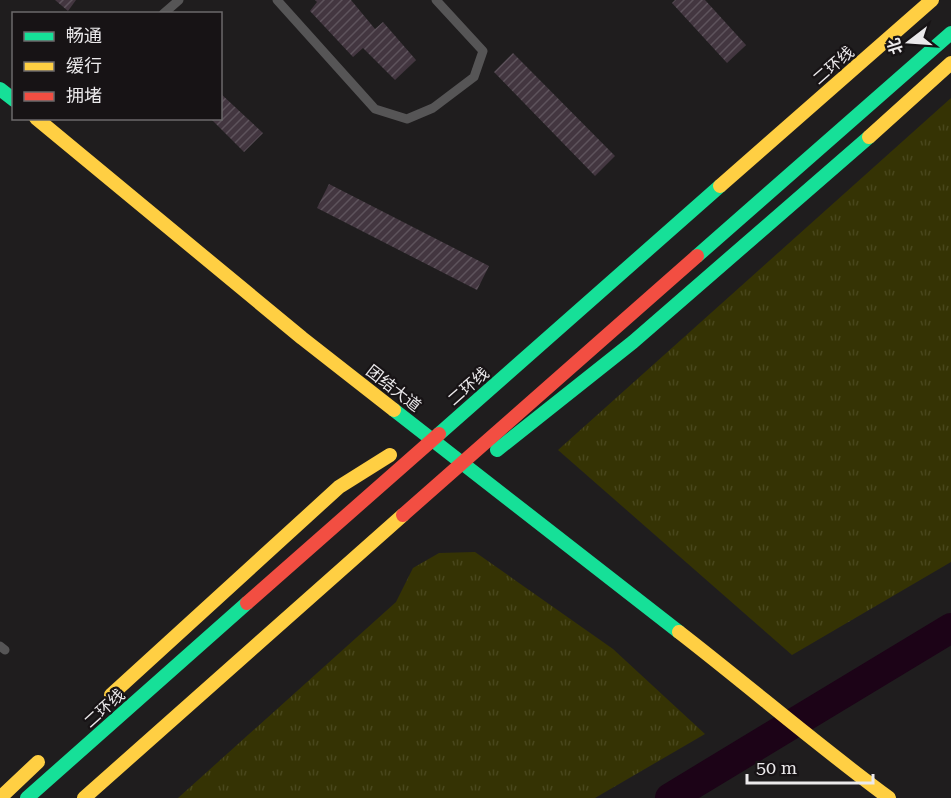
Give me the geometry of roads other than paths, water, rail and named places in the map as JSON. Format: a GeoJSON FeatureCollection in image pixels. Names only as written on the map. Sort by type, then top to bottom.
{"type":"FeatureCollection","features":[{"type":"Feature","properties":{"kind":"main road","name":"二环线"},"geometry":{"type":"LineString","coordinates":[[27,798],[472,403],[932,0]]}},
{"type":"Feature","properties":{"kind":"main road"},"geometry":{"type":"LineString","coordinates":[[84,798],[951,33]]}},
{"type":"Feature","properties":{"kind":"main road"},"geometry":{"type":"LineString","coordinates":[[472,470],[633,342],[951,63]]}},
{"type":"Feature","properties":{"kind":"main road"},"geometry":{"type":"LineString","coordinates":[[0,89],[12,98]]}},
{"type":"Feature","properties":{"kind":"main road","name":"团结大道"},"geometry":{"type":"LineString","coordinates":[[38,120],[302,338],[889,798]]}},
{"type":"Feature","properties":{"kind":"main road"},"geometry":{"type":"LineString","coordinates":[[100,704],[339,487],[472,403]]}},
{"type":"Feature","properties":{"kind":"main road"},"geometry":{"type":"LineString","coordinates":[[0,798],[50,752]]}},
{"type":"Feature","properties":{"kind":"lane"},"geometry":{"type":"LineString","coordinates":[[165,12],[179,0]]}},
{"type":"Feature","properties":{"kind":"lane"},"geometry":{"type":"LineString","coordinates":[[278,0],[375,109],[407,119],[433,108],[474,76],[483,51],[436,0]]}},
{"type":"Feature","properties":{"kind":"waterway"},"geometry":{"type":"LineString","coordinates":[[670,798],[951,628]]}}]}
